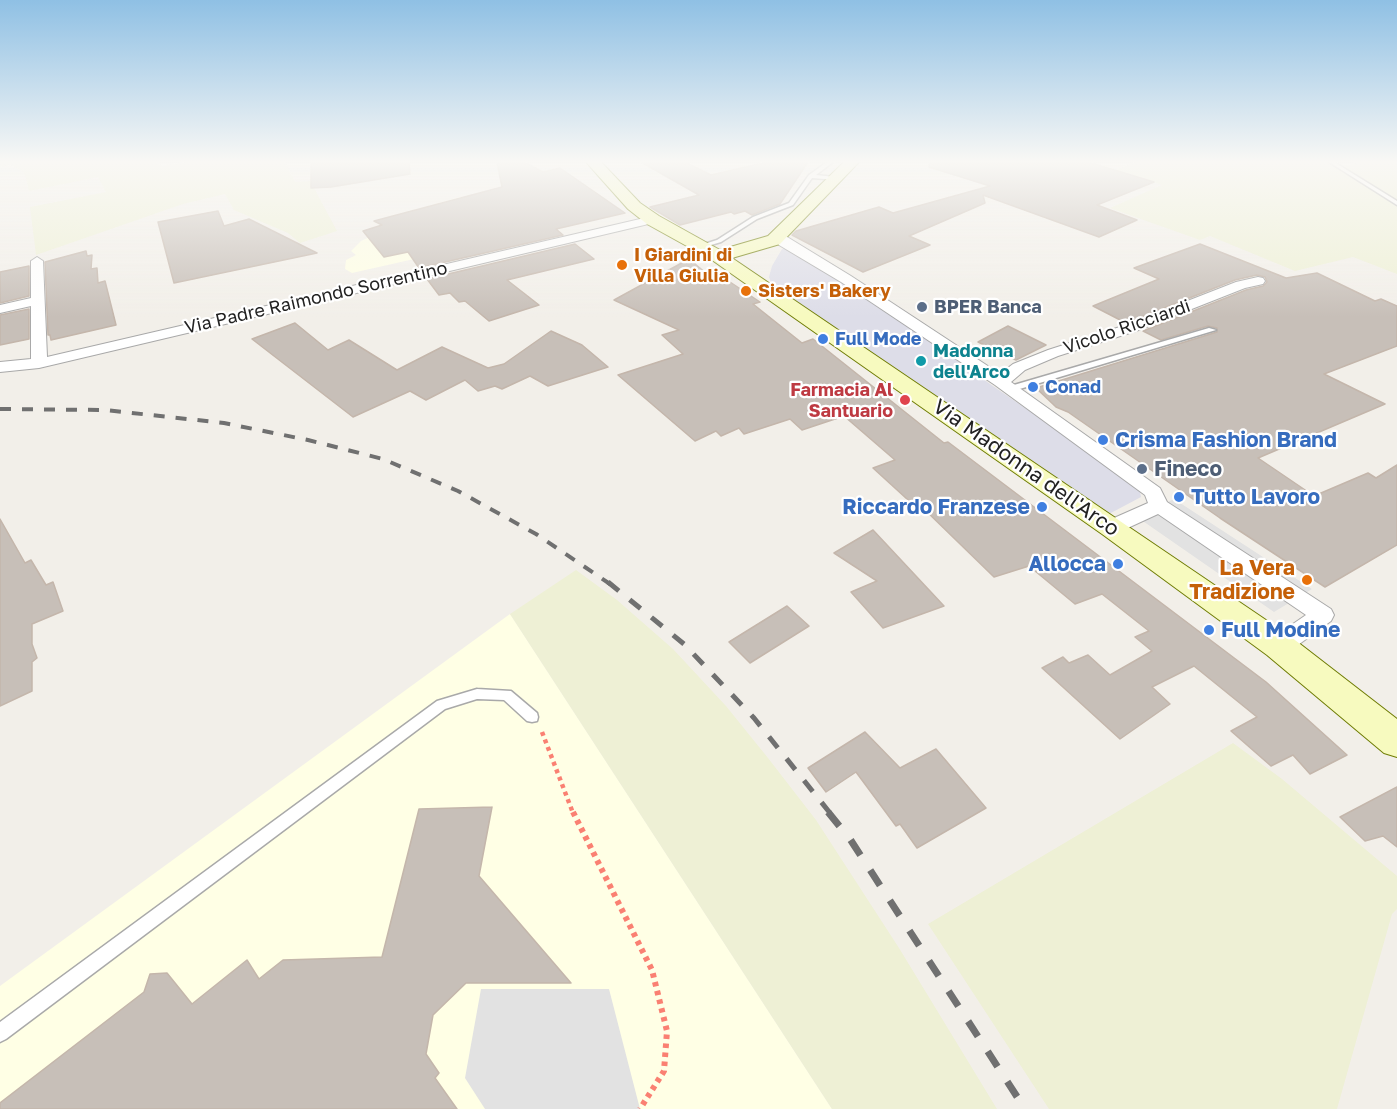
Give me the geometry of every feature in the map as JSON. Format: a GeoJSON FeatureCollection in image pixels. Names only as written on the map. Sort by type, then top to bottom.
{"type":"FeatureCollection","features":[{"type":"Feature","properties":{"kind":"main road","name":"Via Madonna dell'Arco"},"geometry":{"type":"LineString","coordinates":[[645,214],[718,256],[1112,527],[1279,646],[1397,741]]}},
{"type":"Feature","properties":{"kind":"main road"},"geometry":{"type":"LineString","coordinates":[[745,275],[772,249],[776,238],[800,214]]}},
{"type":"Feature","properties":{"kind":"main road"},"geometry":{"type":"LineString","coordinates":[[718,256],[776,238]]}},
{"type":"Feature","properties":{"kind":"street","name":"Via Padre Raimondo Sorrentino"},"geometry":{"type":"LineString","coordinates":[[0,367],[39,363],[653,220]]}},
{"type":"Feature","properties":{"kind":"street"},"geometry":{"type":"LineString","coordinates":[[776,238],[846,279],[1006,386],[1154,492],[1159,506],[1323,615],[1279,646]]}},
{"type":"Feature","properties":{"kind":"street"},"geometry":{"type":"LineString","coordinates":[[37,261],[39,363]]}},
{"type":"Feature","properties":{"kind":"street","name":"Vicolo Ricciardi"},"geometry":{"type":"LineString","coordinates":[[1006,386],[1019,367],[1053,353],[1131,328],[1241,285],[1258,281]]}},
{"type":"Feature","properties":{"kind":"street"},"geometry":{"type":"LineString","coordinates":[[0,309],[38,300]]}},
{"type":"Feature","properties":{"kind":"street"},"geometry":{"type":"LineString","coordinates":[[1112,527],[1159,506]]}},
{"type":"Feature","properties":{"kind":"lane"},"geometry":{"type":"LineString","coordinates":[[700,246],[719,241],[754,218],[765,214]]}},
{"type":"Feature","properties":{"kind":"lane"},"geometry":{"type":"LineString","coordinates":[[1006,386],[1212,330]]}},
{"type":"Feature","properties":{"kind":"lane"},"geometry":{"type":"LineString","coordinates":[[0,1033],[441,705],[477,694],[507,695],[532,717]]}},
{"type":"Feature","properties":{"kind":"path"},"geometry":{"type":"LineString","coordinates":[[532,717],[544,736],[577,823],[652,970],[667,1031],[664,1071],[640,1109]]}},
{"type":"Feature","properties":{"kind":"shaded area"},"geometry":{"type":"Polygon","coordinates":[[[31,214],[155,214],[36,255],[31,214]]]}},
{"type":"Feature","properties":{"kind":"shaded area"},"geometry":{"type":"Polygon","coordinates":[[[243,214],[328,214],[337,231],[300,243],[288,233],[243,214]]]}},
{"type":"Feature","properties":{"kind":"shaded area"},"geometry":{"type":"Polygon","coordinates":[[[400,214],[483,214],[525,234],[352,273],[345,269],[346,260],[356,255],[351,251],[361,241],[387,229],[374,221],[400,214]]]}},
{"type":"Feature","properties":{"kind":"shaded area"},"geometry":{"type":"Polygon","coordinates":[[[1126,214],[1397,214],[1397,274],[1353,257],[1295,271],[1210,236],[1200,240],[1126,214]]]}},
{"type":"Feature","properties":{"kind":"shaded area","name":"Madonna dell'Arco"},"geometry":{"type":"Polygon","coordinates":[[[782,249],[858,291],[927,338],[1063,434],[1140,492],[1141,497],[1109,514],[772,286],[769,277],[772,266],[782,249]]]}},
{"type":"Feature","properties":{"kind":"shaded area"},"geometry":{"type":"Polygon","coordinates":[[[1174,499],[1312,589],[1274,612],[1137,517],[1174,499]]]}},
{"type":"Feature","properties":{"kind":"shaded area"},"geometry":{"type":"Polygon","coordinates":[[[576,570],[617,600],[673,649],[726,706],[768,758],[816,820],[899,948],[997,1109],[832,1109],[510,614],[576,570]]]}},
{"type":"Feature","properties":{"kind":"shaded area"},"geometry":{"type":"Polygon","coordinates":[[[510,614],[832,1109],[0,1109],[0,986],[510,614]]]}},
{"type":"Feature","properties":{"kind":"shaded area"},"geometry":{"type":"Polygon","coordinates":[[[1233,743],[1282,779],[1397,876],[1397,909],[1392,914],[1337,1109],[1049,1109],[928,924],[1233,743]]]}},
{"type":"Feature","properties":{"kind":"shaded area"},"geometry":{"type":"Polygon","coordinates":[[[481,989],[609,989],[640,1109],[485,1109],[465,1078],[481,989]]]}},
{"type":"Feature","properties":{"kind":"building"},"geometry":{"type":"Polygon","coordinates":[[[203,214],[219,214],[224,226],[249,219],[317,253],[174,283],[158,222],[203,214]]]}},
{"type":"Feature","properties":{"kind":"building"},"geometry":{"type":"Polygon","coordinates":[[[401,214],[622,214],[556,229],[563,235],[419,268],[408,252],[384,257],[363,231],[382,225],[374,221],[401,214]]]}},
{"type":"Feature","properties":{"kind":"building"},"geometry":{"type":"Polygon","coordinates":[[[661,214],[724,214],[680,225],[661,214]]]}},
{"type":"Feature","properties":{"kind":"building"},"geometry":{"type":"Polygon","coordinates":[[[856,214],[960,214],[909,236],[930,245],[863,272],[792,235],[796,231],[856,214]]]}},
{"type":"Feature","properties":{"kind":"building"},"geometry":{"type":"Polygon","coordinates":[[[1035,214],[1120,214],[1137,220],[1099,237],[1035,214]]]}},
{"type":"Feature","properties":{"kind":"building"},"geometry":{"type":"Polygon","coordinates":[[[575,244],[594,259],[507,280],[539,305],[489,321],[465,301],[459,302],[450,293],[439,295],[427,279],[575,244]]]}},
{"type":"Feature","properties":{"kind":"building"},"geometry":{"type":"Polygon","coordinates":[[[1200,244],[1286,278],[1317,273],[1375,301],[1381,299],[1397,306],[1397,346],[1324,374],[1385,404],[1258,458],[1314,496],[1368,473],[1376,478],[1397,465],[1397,545],[1325,587],[1220,518],[1068,412],[1056,407],[1036,388],[1217,332],[1217,328],[1208,326],[1161,340],[1143,331],[1246,290],[1263,286],[1267,282],[1265,277],[1257,275],[1235,280],[1126,323],[1093,306],[1159,279],[1134,268],[1200,244]]]}},
{"type":"Feature","properties":{"kind":"building"},"geometry":{"type":"Polygon","coordinates":[[[86,251],[87,256],[92,255],[91,269],[97,268],[98,283],[105,281],[116,325],[51,340],[48,335],[45,262],[86,251]]]}},
{"type":"Feature","properties":{"kind":"building"},"geometry":{"type":"Polygon","coordinates":[[[689,259],[712,278],[721,276],[760,302],[753,304],[802,343],[813,339],[944,443],[948,442],[1266,682],[1347,755],[1310,774],[1293,755],[1271,766],[1231,731],[1257,717],[1194,666],[1152,687],[1170,704],[1120,739],[1042,668],[1063,657],[1069,663],[1088,655],[1110,675],[1152,651],[1135,637],[1149,631],[1102,594],[1075,604],[1029,566],[994,577],[923,508],[919,510],[873,468],[895,460],[844,416],[802,430],[790,419],[744,434],[739,428],[721,436],[716,431],[695,441],[618,375],[683,354],[662,335],[679,330],[614,300],[689,259]]]}},
{"type":"Feature","properties":{"kind":"building"},"geometry":{"type":"Polygon","coordinates":[[[29,266],[29,296],[0,303],[0,272],[29,266]]]}},
{"type":"Feature","properties":{"kind":"building"},"geometry":{"type":"Polygon","coordinates":[[[29,309],[29,339],[0,345],[0,315],[29,309]]]}},
{"type":"Feature","properties":{"kind":"building"},"geometry":{"type":"Polygon","coordinates":[[[295,323],[328,350],[349,340],[397,370],[442,347],[488,368],[504,364],[551,331],[582,345],[608,367],[548,386],[530,376],[502,389],[495,386],[478,391],[465,380],[426,400],[410,391],[353,417],[252,339],[295,323]]]}},
{"type":"Feature","properties":{"kind":"building"},"geometry":{"type":"Polygon","coordinates":[[[1008,326],[1046,345],[1016,360],[978,342],[1008,326]]]}},
{"type":"Feature","properties":{"kind":"building"},"geometry":{"type":"Polygon","coordinates":[[[0,519],[25,563],[31,560],[46,585],[53,582],[63,611],[32,624],[32,644],[37,658],[32,662],[32,691],[0,706],[0,519]]]}},
{"type":"Feature","properties":{"kind":"building"},"geometry":{"type":"Polygon","coordinates":[[[873,530],[944,606],[883,628],[851,592],[877,581],[834,553],[873,530]]]}},
{"type":"Feature","properties":{"kind":"building"},"geometry":{"type":"Polygon","coordinates":[[[787,606],[809,626],[750,663],[729,642],[787,606]]]}},
{"type":"Feature","properties":{"kind":"building"},"geometry":{"type":"Polygon","coordinates":[[[865,732],[900,768],[936,749],[986,808],[917,848],[900,824],[896,826],[856,772],[826,792],[808,768],[865,732]]]}},
{"type":"Feature","properties":{"kind":"building"},"geometry":{"type":"Polygon","coordinates":[[[1397,787],[1397,847],[1383,836],[1365,841],[1340,817],[1397,787]]]}},
{"type":"Feature","properties":{"kind":"building"},"geometry":{"type":"Polygon","coordinates":[[[492,807],[479,876],[571,983],[466,983],[433,1015],[426,1054],[439,1073],[435,1078],[457,1109],[0,1109],[0,1103],[144,992],[150,974],[167,973],[192,1004],[247,960],[259,979],[283,960],[382,957],[419,809],[492,807]]]}},
{"type":"Feature","properties":{"kind":"railway"},"geometry":{"type":"LineString","coordinates":[[0,409],[105,410],[224,423],[308,440],[383,459],[458,491],[536,534],[610,584]]}},
{"type":"Feature","properties":{"kind":"railway"},"geometry":{"type":"LineString","coordinates":[[608,582],[684,644],[754,718],[830,813]]}},
{"type":"Feature","properties":{"kind":"railway"},"geometry":{"type":"LineString","coordinates":[[828,812],[850,839],[1025,1109]]}},
{"type":"Feature","properties":{"kind":"place","name":"I Giardini di Villa Giulia"},"geometry":{"type":"Point","coordinates":[622,265]}},
{"type":"Feature","properties":{"kind":"place","name":"Sisters' Bakery"},"geometry":{"type":"Point","coordinates":[746,291]}},
{"type":"Feature","properties":{"kind":"place","name":"BPER Banca"},"geometry":{"type":"Point","coordinates":[922,307]}},
{"type":"Feature","properties":{"kind":"place","name":"Full Mode"},"geometry":{"type":"Point","coordinates":[823,339]}},
{"type":"Feature","properties":{"kind":"place","name":"Madonna dell'Arco"},"geometry":{"type":"Point","coordinates":[921,361]}},
{"type":"Feature","properties":{"kind":"place","name":"Conad"},"geometry":{"type":"Point","coordinates":[1033,387]}},
{"type":"Feature","properties":{"kind":"place","name":"Farmacia Al Santuario"},"geometry":{"type":"Point","coordinates":[905,400]}},
{"type":"Feature","properties":{"kind":"place","name":"Crisma Fashion Brand"},"geometry":{"type":"Point","coordinates":[1103,440]}},
{"type":"Feature","properties":{"kind":"place","name":"Fineco"},"geometry":{"type":"Point","coordinates":[1142,469]}},
{"type":"Feature","properties":{"kind":"place","name":"Tutto Lavoro"},"geometry":{"type":"Point","coordinates":[1179,497]}},
{"type":"Feature","properties":{"kind":"place","name":"Riccardo Franzese"},"geometry":{"type":"Point","coordinates":[1042,507]}},
{"type":"Feature","properties":{"kind":"place","name":"Allocca"},"geometry":{"type":"Point","coordinates":[1118,564]}},
{"type":"Feature","properties":{"kind":"place","name":"La Vera Tradizione"},"geometry":{"type":"Point","coordinates":[1307,580]}},
{"type":"Feature","properties":{"kind":"place","name":"Full Modine"},"geometry":{"type":"Point","coordinates":[1209,630]}}]}
